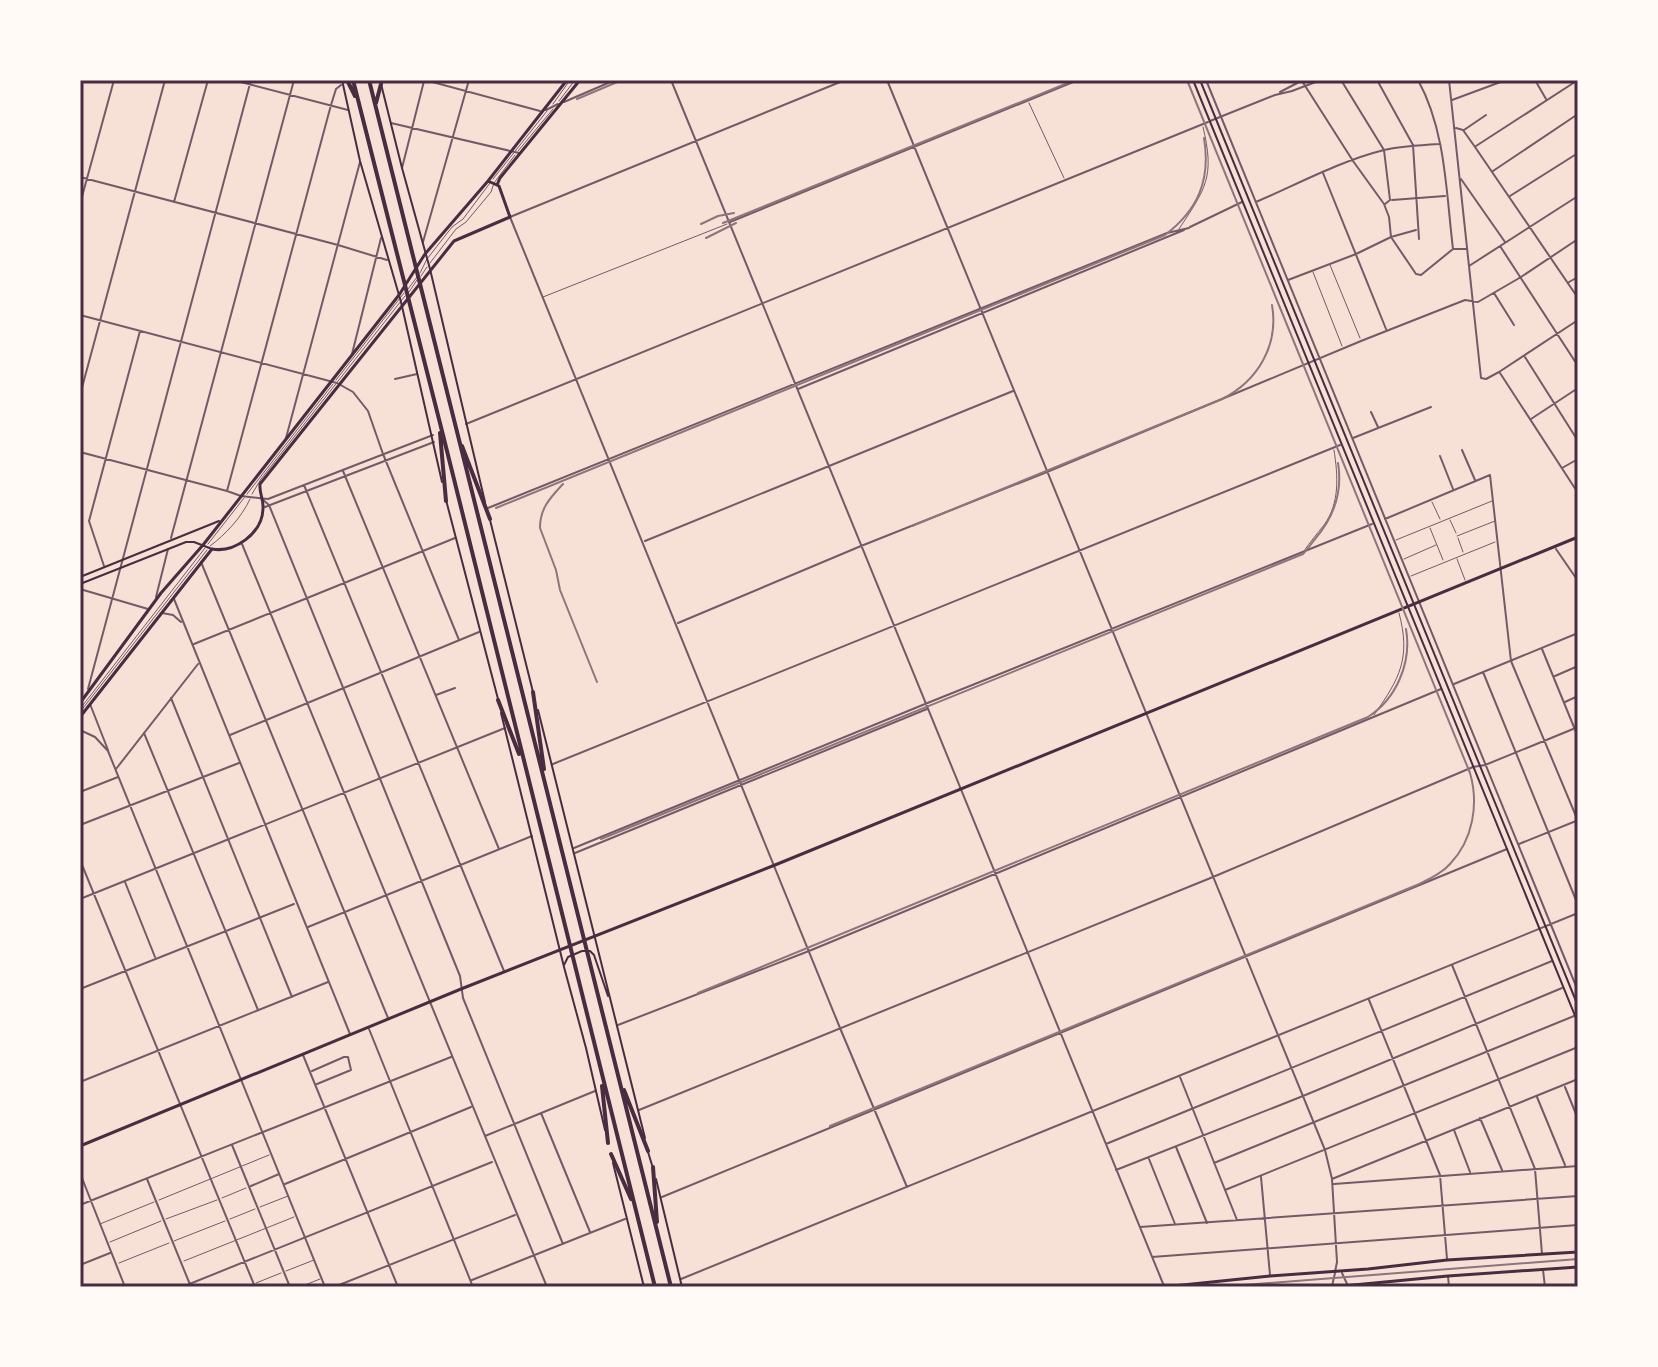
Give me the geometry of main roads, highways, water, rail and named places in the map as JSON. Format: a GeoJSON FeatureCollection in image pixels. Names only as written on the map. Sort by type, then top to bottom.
{"type":"FeatureCollection","features":[{"type":"Feature","properties":{"kind":"highway"},"geometry":{"type":"LineString","coordinates":[[369,80],[671,1287]]}},
{"type":"Feature","properties":{"kind":"highway"},"geometry":{"type":"LineString","coordinates":[[346,81],[359,103],[655,1287]]}},
{"type":"Feature","properties":{"kind":"highway"},"geometry":{"type":"LineString","coordinates":[[376,106],[381,82]]}},
{"type":"Feature","properties":{"kind":"highway"},"geometry":{"type":"LineString","coordinates":[[437,411],[446,501]]}},
{"type":"Feature","properties":{"kind":"highway"},"geometry":{"type":"LineString","coordinates":[[457,434],[490,519]]}},
{"type":"Feature","properties":{"kind":"highway"},"geometry":{"type":"LineString","coordinates":[[533,692],[547,792]]}},
{"type":"Feature","properties":{"kind":"highway"},"geometry":{"type":"LineString","coordinates":[[498,700],[525,769]]}},
{"type":"Feature","properties":{"kind":"highway"},"geometry":{"type":"LineString","coordinates":[[599,1064],[608,1143]]}},
{"type":"Feature","properties":{"kind":"highway"},"geometry":{"type":"LineString","coordinates":[[618,1075],[648,1151]]}},
{"type":"Feature","properties":{"kind":"highway"},"geometry":{"type":"LineString","coordinates":[[611,1154],[636,1211]]}},
{"type":"Feature","properties":{"kind":"highway"},"geometry":{"type":"LineString","coordinates":[[653,1167],[659,1236]]}},
{"type":"Feature","properties":{"kind":"main road"},"geometry":{"type":"LineString","coordinates":[[492,183],[568,80]]}},
{"type":"Feature","properties":{"kind":"main road"},"geometry":{"type":"LineString","coordinates":[[80,586],[189,541],[228,549],[242,543],[256,528],[264,507],[260,484],[400,300],[426,257],[577,80]]}},
{"type":"Feature","properties":{"kind":"main road"},"geometry":{"type":"LineString","coordinates":[[1193,80],[1578,1023]]}},
{"type":"Feature","properties":{"kind":"main road"},"geometry":{"type":"LineString","coordinates":[[1200,80],[1578,1006]]}},
{"type":"Feature","properties":{"kind":"main road"},"geometry":{"type":"LineString","coordinates":[[346,81],[360,161],[400,300],[446,501],[608,1143]]}},
{"type":"Feature","properties":{"kind":"main road"},"geometry":{"type":"LineString","coordinates":[[381,82],[682,1287]]}},
{"type":"Feature","properties":{"kind":"main road"},"geometry":{"type":"LineString","coordinates":[[80,713],[201,562],[221,520],[336,383],[352,355],[454,241],[510,217],[492,183]]}},
{"type":"Feature","properties":{"kind":"main road"},"geometry":{"type":"LineString","coordinates":[[80,577],[221,520]]}},
{"type":"Feature","properties":{"kind":"main road"},"geometry":{"type":"LineString","coordinates":[[80,1146],[1578,537]]}},
{"type":"Feature","properties":{"kind":"main road"},"geometry":{"type":"LineString","coordinates":[[80,703],[149,609],[207,547]]}},
{"type":"Feature","properties":{"kind":"main road"},"geometry":{"type":"LineString","coordinates":[[1447,703],[1453,701]]}},
{"type":"Feature","properties":{"kind":"main road"},"geometry":{"type":"LineString","coordinates":[[564,967],[568,957],[587,950],[592,952],[612,1004]]}},
{"type":"Feature","properties":{"kind":"main road"},"geometry":{"type":"LineString","coordinates":[[611,1154],[644,1287]]}},
{"type":"Feature","properties":{"kind":"main road"},"geometry":{"type":"LineString","coordinates":[[1164,1287],[1447,1260],[1578,1252]]}},
{"type":"Feature","properties":{"kind":"main road"},"geometry":{"type":"LineString","coordinates":[[1332,1287],[1578,1267]]}},
{"type":"Feature","properties":{"kind":"tram line"},"geometry":{"type":"LineString","coordinates":[[1218,1287],[1578,1259]]}},
{"type":"Feature","properties":{"kind":"railway"},"geometry":{"type":"LineString","coordinates":[[577,99],[622,80]]}},
{"type":"Feature","properties":{"kind":"railway"},"geometry":{"type":"LineString","coordinates":[[723,223],[1075,80]]}},
{"type":"Feature","properties":{"kind":"railway"},"geometry":{"type":"LineString","coordinates":[[830,1126],[1417,885],[1450,864],[1469,833],[1474,809],[1470,773],[1187,80]]}},
{"type":"Feature","properties":{"kind":"railway"},"geometry":{"type":"LineString","coordinates":[[496,508],[1165,235],[1186,215],[1200,193],[1206,167],[1204,138]]}},
{"type":"Feature","properties":{"kind":"railway"},"geometry":{"type":"LineString","coordinates":[[701,224],[734,213]]}},
{"type":"Feature","properties":{"kind":"railway"},"geometry":{"type":"LineString","coordinates":[[706,238],[736,223]]}},
{"type":"Feature","properties":{"kind":"railway"},"geometry":{"type":"LineString","coordinates":[[912,526],[1222,399],[1246,382],[1263,360],[1272,334],[1272,305]]}},
{"type":"Feature","properties":{"kind":"railway"},"geometry":{"type":"LineString","coordinates":[[601,839],[1303,554],[1322,531],[1336,504],[1338,463]]}},
{"type":"Feature","properties":{"kind":"railway"},"geometry":{"type":"LineString","coordinates":[[563,484],[544,509],[540,528],[560,590],[597,682]]}},
{"type":"Feature","properties":{"kind":"railway"},"geometry":{"type":"LineString","coordinates":[[698,993],[1368,717],[1387,700],[1400,679],[1407,655],[1406,629]]}}]}
